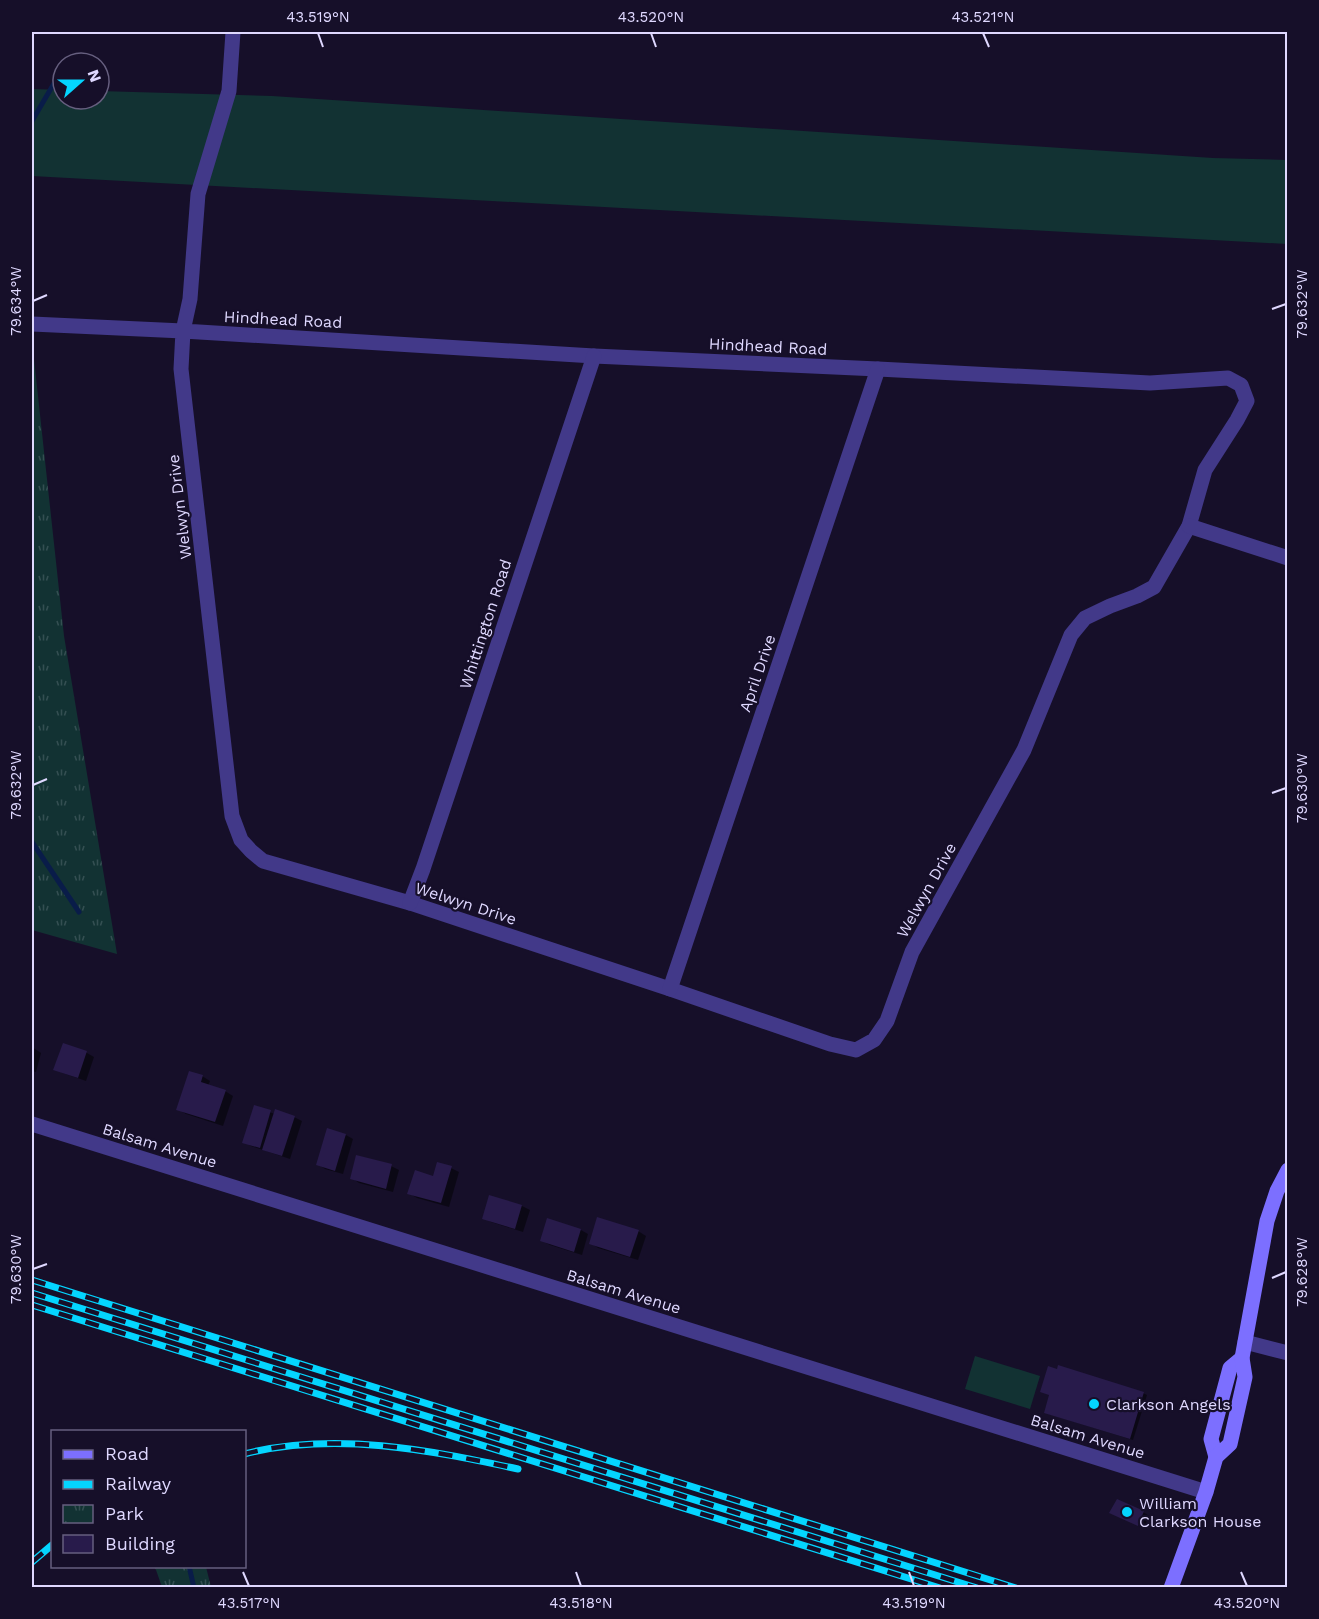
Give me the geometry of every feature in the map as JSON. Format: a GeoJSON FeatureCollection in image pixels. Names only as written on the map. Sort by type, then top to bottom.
{"type":"FeatureCollection","features":[{"type":"Feature","properties":{"kind":"street","name":"Welwyn Drive"},"geometry":{"type":"LineString","coordinates":[[233,32],[229,91],[198,194],[190,299],[183,332],[181,369],[232,816],[241,840],[263,861],[410,903],[830,1044],[856,1050],[873,1040],[887,1021],[912,952],[1024,750],[1071,635],[1085,618],[1154,587],[1189,526]]}},
{"type":"Feature","properties":{"kind":"street","name":"Hindhead Road"},"geometry":{"type":"LineString","coordinates":[[32,324],[594,356],[1150,383],[1228,378],[1241,385],[1246,401],[1237,420],[1205,470],[1189,526]]}},
{"type":"Feature","properties":{"kind":"street","name":"Whittington Road"},"geometry":{"type":"LineString","coordinates":[[410,903],[594,356]]}},
{"type":"Feature","properties":{"kind":"street","name":"April Drive"},"geometry":{"type":"LineString","coordinates":[[670,989],[878,369]]}},
{"type":"Feature","properties":{"kind":"street"},"geometry":{"type":"LineString","coordinates":[[1189,526],[1287,558]]}},
{"type":"Feature","properties":{"kind":"street","name":"Balsam Avenue"},"geometry":{"type":"LineString","coordinates":[[32,1124],[1206,1492]]}},
{"type":"Feature","properties":{"kind":"street"},"geometry":{"type":"LineString","coordinates":[[1171,1587],[1206,1492],[1216,1457],[1211,1439],[1230,1368],[1242,1358],[1267,1221],[1287,1170]]}},
{"type":"Feature","properties":{"kind":"street"},"geometry":{"type":"LineString","coordinates":[[1245,1342],[1287,1353]]}},
{"type":"Feature","properties":{"kind":"green space"},"geometry":{"type":"Polygon","coordinates":[[[32,89],[51,90],[51,111],[111,111],[111,91],[272,96],[1213,158],[1287,160],[1287,244],[32,176],[32,89]]]}},
{"type":"Feature","properties":{"kind":"green space"},"geometry":{"type":"Polygon","coordinates":[[[32,350],[64,636],[117,954],[32,930],[32,350]]]}},
{"type":"Feature","properties":{"kind":"green space"},"geometry":{"type":"Polygon","coordinates":[[[975,1356],[1040,1376],[1030,1409],[965,1389],[975,1356]]]}},
{"type":"Feature","properties":{"kind":"green space"},"geometry":{"type":"Polygon","coordinates":[[[155,1568],[206,1568],[211,1587],[162,1587],[155,1568]]]}},
{"type":"Feature","properties":{"kind":"building"},"geometry":{"type":"Polygon","coordinates":[[[63,1043],[87,1051],[78,1078],[53,1070],[63,1043]]]}},
{"type":"Feature","properties":{"kind":"building"},"geometry":{"type":"Polygon","coordinates":[[[189,1071],[203,1075],[201,1082],[226,1090],[215,1122],[176,1110],[189,1071]]]}},
{"type":"Feature","properties":{"kind":"building"},"geometry":{"type":"Polygon","coordinates":[[[254,1105],[271,1110],[260,1148],[242,1143],[254,1105]]]}},
{"type":"Feature","properties":{"kind":"building"},"geometry":{"type":"Polygon","coordinates":[[[275,1109],[295,1116],[282,1156],[262,1150],[275,1109]]]}},
{"type":"Feature","properties":{"kind":"building"},"geometry":{"type":"Polygon","coordinates":[[[327,1128],[346,1134],[335,1171],[316,1165],[327,1128]]]}},
{"type":"Feature","properties":{"kind":"building"},"geometry":{"type":"Polygon","coordinates":[[[356,1155],[392,1164],[386,1189],[350,1179],[356,1155]]]}},
{"type":"Feature","properties":{"kind":"building"},"geometry":{"type":"Polygon","coordinates":[[[437,1162],[452,1166],[441,1203],[407,1194],[415,1170],[433,1176],[437,1162]]]}},
{"type":"Feature","properties":{"kind":"building"},"geometry":{"type":"Polygon","coordinates":[[[489,1195],[522,1205],[515,1229],[482,1219],[489,1195]]]}},
{"type":"Feature","properties":{"kind":"building"},"geometry":{"type":"Polygon","coordinates":[[[597,1217],[639,1230],[630,1257],[589,1244],[597,1217]]]}},
{"type":"Feature","properties":{"kind":"building"},"geometry":{"type":"Polygon","coordinates":[[[547,1218],[581,1229],[574,1252],[540,1241],[547,1218]]]}},
{"type":"Feature","properties":{"kind":"building","name":"Clarkson Angels"},"geometry":{"type":"Polygon","coordinates":[[[1058,1365],[1144,1392],[1130,1439],[1044,1413],[1049,1395],[1040,1392],[1048,1366],[1057,1369],[1058,1365]]]}},
{"type":"Feature","properties":{"kind":"building","name":"William Clarkson House"},"geometry":{"type":"Polygon","coordinates":[[[1117,1499],[1144,1511],[1138,1526],[1109,1513],[1117,1499]]]}},
{"type":"Feature","properties":{"kind":"waterway"},"geometry":{"type":"LineString","coordinates":[[32,121],[51,89]]}},
{"type":"Feature","properties":{"kind":"waterway"},"geometry":{"type":"LineString","coordinates":[[32,842],[79,912]]}},
{"type":"Feature","properties":{"kind":"waterway"},"geometry":{"type":"LineString","coordinates":[[189,1568],[194,1588]]}},
{"type":"Feature","properties":{"kind":"railway"},"geometry":{"type":"LineString","coordinates":[[32,1280],[1016,1588]]}},
{"type":"Feature","properties":{"kind":"railway"},"geometry":{"type":"LineString","coordinates":[[32,1293],[977,1588]]}},
{"type":"Feature","properties":{"kind":"railway"},"geometry":{"type":"LineString","coordinates":[[32,1305],[940,1588]]}},
{"type":"Feature","properties":{"kind":"railway"},"geometry":{"type":"LineString","coordinates":[[246,1454],[278,1447],[347,1444],[416,1450],[518,1469]]}},
{"type":"Feature","properties":{"kind":"railway"},"geometry":{"type":"LineString","coordinates":[[32,1562],[51,1546]]}},
{"type":"Feature","properties":{"kind":"place","name":"Clarkson Angels"},"geometry":{"type":"Point","coordinates":[1094,1404]}},
{"type":"Feature","properties":{"kind":"place","name":"William Clarkson House"},"geometry":{"type":"Point","coordinates":[1127,1512]}}]}
